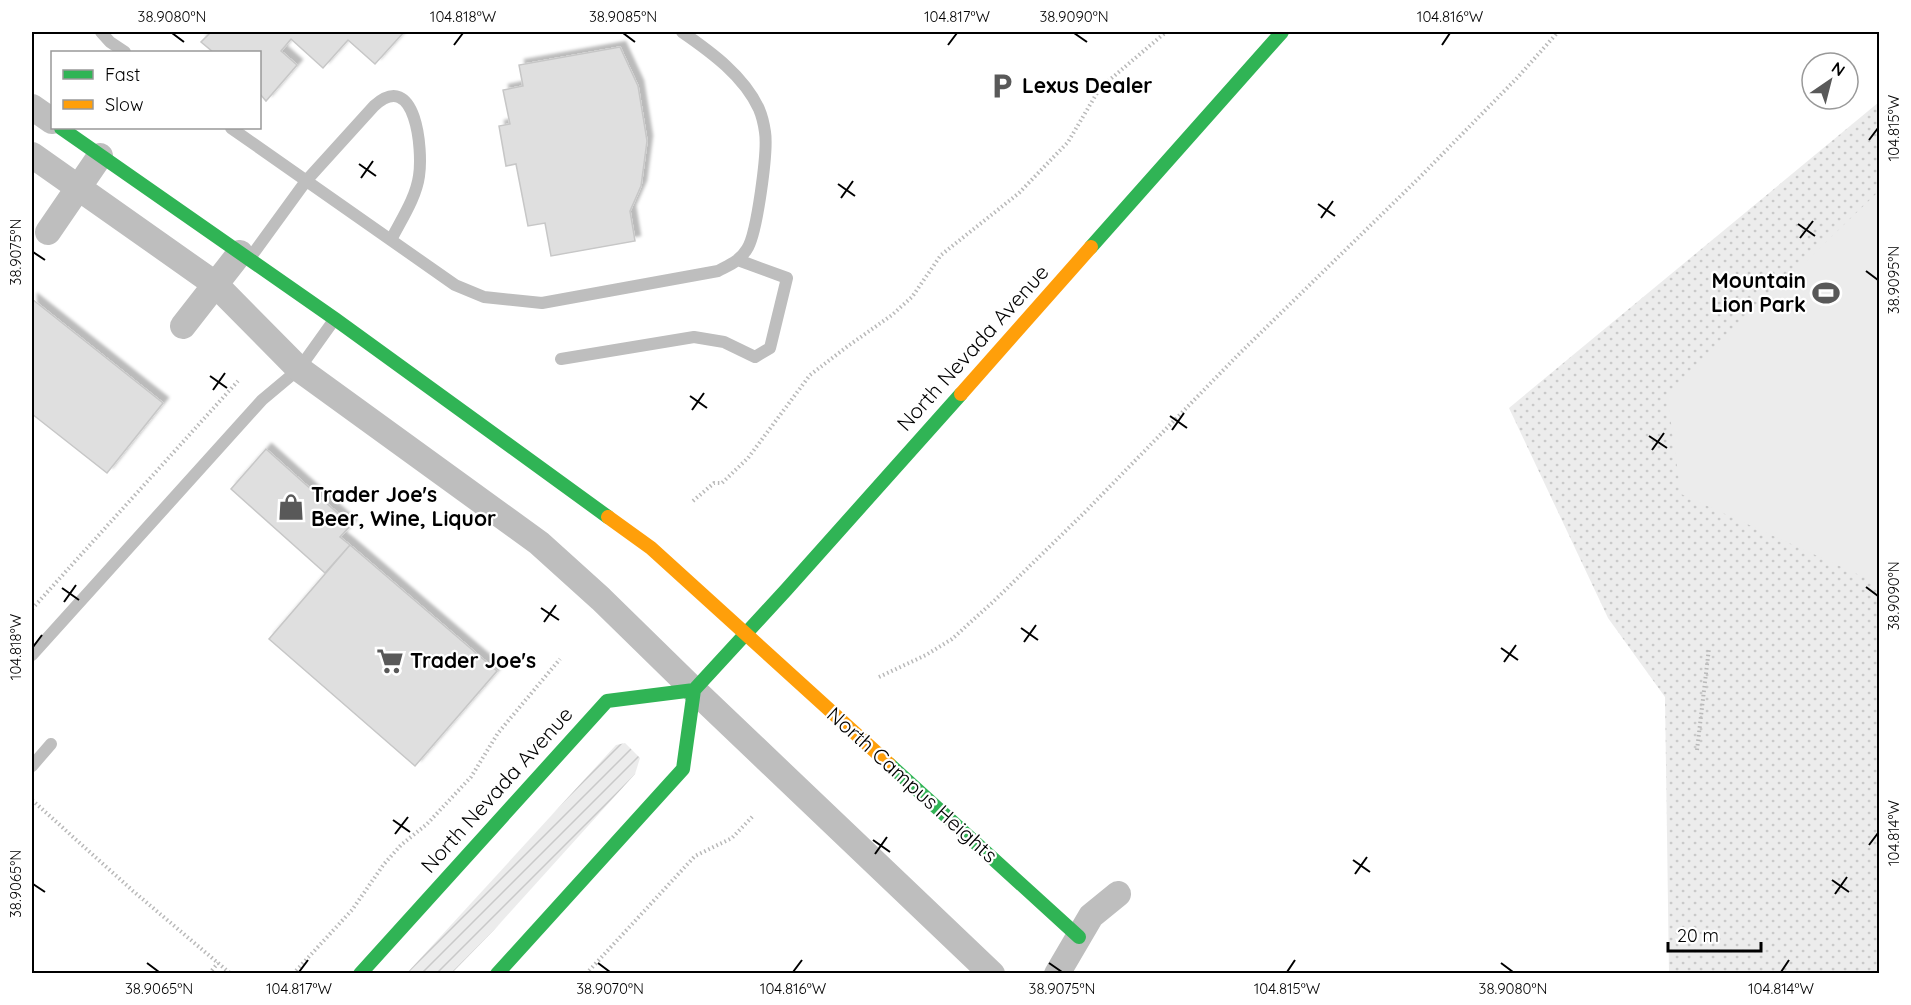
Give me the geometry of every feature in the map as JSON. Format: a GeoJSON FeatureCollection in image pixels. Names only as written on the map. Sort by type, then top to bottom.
{"type":"FeatureCollection","features":[{"type":"Feature","properties":{"kind":"main road","name":"North Nevada Avenue"},"geometry":{"type":"LineString","coordinates":[[360,974],[607,701],[694,690],[1282,32]]}},
{"type":"Feature","properties":{"kind":"main road","name":"North Campus Heights"},"geometry":{"type":"LineString","coordinates":[[62,129],[335,319],[651,548],[1079,937]]}},
{"type":"Feature","properties":{"kind":"main road"},"geometry":{"type":"LineString","coordinates":[[497,974],[683,770],[694,690]]}},
{"type":"Feature","properties":{"kind":"street"},"geometry":{"type":"LineString","coordinates":[[32,106],[51,121]]}},
{"type":"Feature","properties":{"kind":"street"},"geometry":{"type":"LineString","coordinates":[[32,155],[215,284],[299,369],[539,543],[601,599],[992,974]]}},
{"type":"Feature","properties":{"kind":"street"},"geometry":{"type":"LineString","coordinates":[[48,232],[100,156]]}},
{"type":"Feature","properties":{"kind":"street"},"geometry":{"type":"LineString","coordinates":[[183,326],[215,284],[245,256]]}},
{"type":"Feature","properties":{"kind":"street"},"geometry":{"type":"LineString","coordinates":[[1057,974],[1091,916],[1118,894]]}},
{"type":"Feature","properties":{"kind":"lane"},"geometry":{"type":"LineString","coordinates":[[101,32],[110,42],[124,51]]}},
{"type":"Feature","properties":{"kind":"lane"},"geometry":{"type":"LineString","coordinates":[[232,129],[454,285],[484,297],[542,303],[718,272],[738,260],[748,248],[754,228],[764,166],[765,133],[760,110],[744,86],[711,51],[682,32]]}},
{"type":"Feature","properties":{"kind":"lane"},"geometry":{"type":"LineString","coordinates":[[245,256],[306,180],[382,98],[394,96],[406,101],[412,112],[420,139],[420,174],[417,189],[391,240]]}},
{"type":"Feature","properties":{"kind":"lane"},"geometry":{"type":"LineString","coordinates":[[561,359],[694,337],[724,342],[755,357],[770,348],[787,278],[738,260]]}},
{"type":"Feature","properties":{"kind":"lane"},"geometry":{"type":"LineString","coordinates":[[32,655],[262,400],[299,369],[335,319]]}},
{"type":"Feature","properties":{"kind":"lane"},"geometry":{"type":"LineString","coordinates":[[32,766],[51,744]]}},
{"type":"Feature","properties":{"kind":"path"},"geometry":{"type":"LineString","coordinates":[[693,501],[714,483],[723,483],[748,458],[810,375],[892,315],[912,297],[941,255],[1019,193],[1068,142],[1100,88],[1166,32]]}},
{"type":"Feature","properties":{"kind":"path"},"geometry":{"type":"LineString","coordinates":[[879,677],[926,655],[952,639],[994,601],[1085,512],[1238,355],[1420,177],[1518,77],[1558,32]]}},
{"type":"Feature","properties":{"kind":"path"},"geometry":{"type":"LineString","coordinates":[[32,609],[238,381]]}},
{"type":"Feature","properties":{"kind":"path"},"geometry":{"type":"LineString","coordinates":[[1697,750],[1709,648]]}},
{"type":"Feature","properties":{"kind":"path"},"geometry":{"type":"LineString","coordinates":[[293,974],[352,910],[384,864],[401,845],[427,824],[471,777],[498,733],[560,659]]}},
{"type":"Feature","properties":{"kind":"path"},"geometry":{"type":"LineString","coordinates":[[32,800],[133,891],[231,974]]}},
{"type":"Feature","properties":{"kind":"path"},"geometry":{"type":"LineString","coordinates":[[586,974],[695,856],[732,838],[754,815]]}},
{"type":"Feature","properties":{"kind":"path"},"geometry":{"type":"LineString","coordinates":[[209,974],[218,963]]}},
{"type":"Feature","properties":{"kind":"shaded area"},"geometry":{"type":"Polygon","coordinates":[[[1879,102],[1879,973],[1669,973],[1665,697],[1608,618],[1509,408],[1879,102]]]}},
{"type":"Feature","properties":{"kind":"shaded area","name":"Mountain Lion Park"},"geometry":{"type":"Polygon","coordinates":[[[1879,191],[1879,584],[1681,494],[1667,395],[1879,191]]]}},
{"type":"Feature","properties":{"kind":"shaded area"},"geometry":{"type":"Polygon","coordinates":[[[625,743],[640,758],[635,774],[494,930],[452,973],[407,973],[616,745],[625,743]]]}},
{"type":"Feature","properties":{"kind":"building"},"geometry":{"type":"Polygon","coordinates":[[[211,32],[404,32],[375,64],[348,40],[323,68],[291,39],[281,51],[297,65],[266,101],[261,95],[261,51],[212,51],[201,42],[211,32]]]}},
{"type":"Feature","properties":{"kind":"building"},"geometry":{"type":"Polygon","coordinates":[[[620,47],[638,86],[647,141],[641,186],[630,211],[635,241],[551,256],[545,223],[528,226],[516,164],[506,166],[499,126],[510,124],[503,90],[523,86],[519,65],[620,47]]]}},
{"type":"Feature","properties":{"kind":"building"},"geometry":{"type":"Polygon","coordinates":[[[32,299],[163,403],[107,473],[32,414],[32,299]]]}},
{"type":"Feature","properties":{"kind":"building","name":"Trader Joe's Beer, Wine, Liquor"},"geometry":{"type":"Polygon","coordinates":[[[266,449],[351,525],[340,537],[350,545],[325,573],[231,489],[266,449]]]}},
{"type":"Feature","properties":{"kind":"building","name":"Trader Joe's"},"geometry":{"type":"Polygon","coordinates":[[[350,545],[497,671],[415,766],[269,639],[350,545]]]}},
{"type":"Feature","properties":{"kind":"traffic: fast"},"geometry":{"type":"LineString","coordinates":[[1091,247],[1282,32]]}},
{"type":"Feature","properties":{"kind":"traffic: fast"},"geometry":{"type":"LineString","coordinates":[[62,129],[335,319],[608,517]]}},
{"type":"Feature","properties":{"kind":"traffic: fast"},"geometry":{"type":"LineString","coordinates":[[497,974],[683,769],[694,690],[961,394]]}},
{"type":"Feature","properties":{"kind":"traffic: fast"},"geometry":{"type":"LineString","coordinates":[[360,974],[607,701],[694,690]]}},
{"type":"Feature","properties":{"kind":"traffic: fast"},"geometry":{"type":"LineString","coordinates":[[889,764],[1079,937]]}},
{"type":"Feature","properties":{"kind":"traffic: slow"},"geometry":{"type":"LineString","coordinates":[[961,394],[1091,247]]}},
{"type":"Feature","properties":{"kind":"traffic: slow"},"geometry":{"type":"LineString","coordinates":[[608,517],[651,548],[889,764]]}},
{"type":"Feature","properties":{"kind":"place","name":"Lexus Dealer"},"geometry":{"type":"Point","coordinates":[1002,86]}},
{"type":"Feature","properties":{"kind":"place","name":"Mountain Lion Park"},"geometry":{"type":"Point","coordinates":[1826,293]}},
{"type":"Feature","properties":{"kind":"place","name":"Trader Joe's Beer, Wine, Liquor"},"geometry":{"type":"Point","coordinates":[291,507]}},
{"type":"Feature","properties":{"kind":"place","name":"Trader Joe's"},"geometry":{"type":"Point","coordinates":[390,661]}}]}
